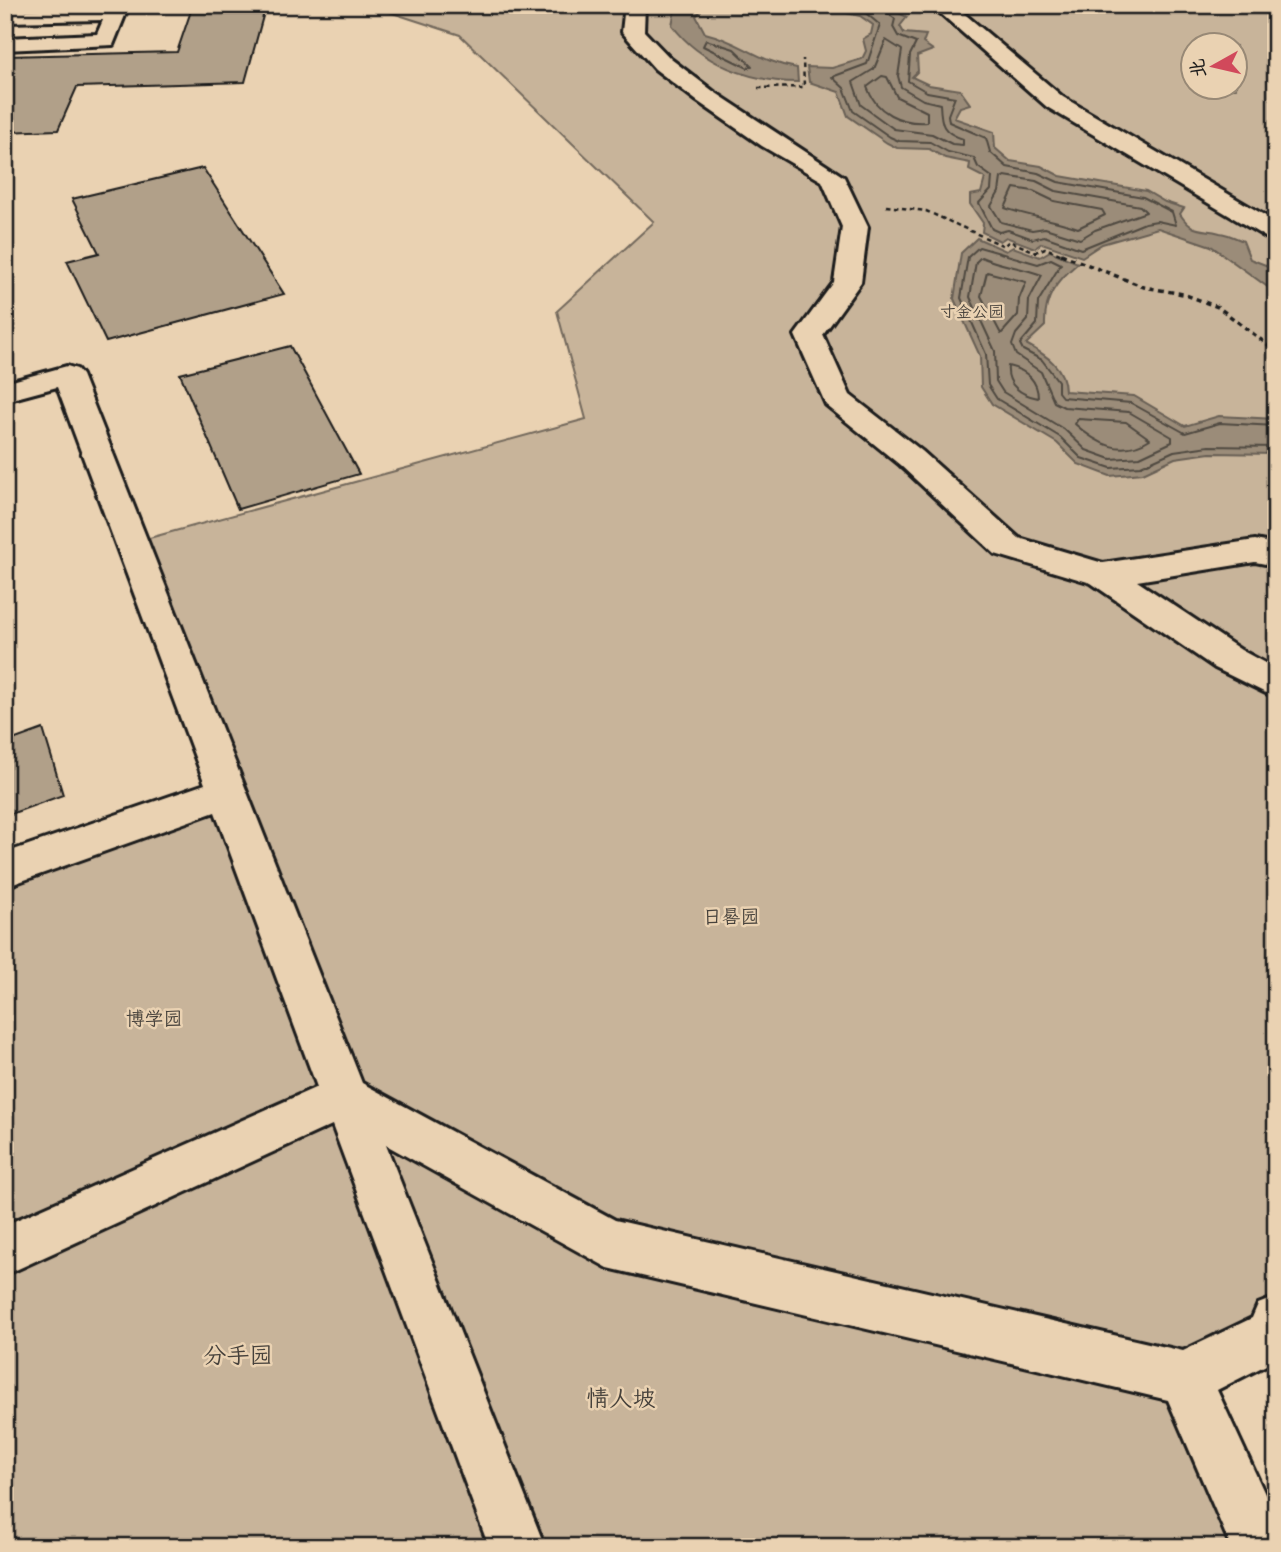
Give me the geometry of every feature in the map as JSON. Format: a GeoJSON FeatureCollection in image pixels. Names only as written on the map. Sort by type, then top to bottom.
{"type":"FeatureCollection","features":[{"type":"Feature","properties":{"kind":"street"},"geometry":{"type":"LineString","coordinates":[[635,5],[633,32],[663,64],[770,141],[832,177],[855,227],[847,282],[809,335],[837,398],[911,458],[1007,546],[1103,575],[1228,659],[1276,685]]}},
{"type":"Feature","properties":{"kind":"street"},"geometry":{"type":"LineString","coordinates":[[940,5],[1055,102],[1276,233]]}},
{"type":"Feature","properties":{"kind":"street"},"geometry":{"type":"LineString","coordinates":[[5,16],[116,13],[105,40],[5,44]]}},
{"type":"Feature","properties":{"kind":"street"},"geometry":{"type":"LineString","coordinates":[[5,392],[67,375],[517,1547]]}},
{"type":"Feature","properties":{"kind":"street"},"geometry":{"type":"LineString","coordinates":[[1103,575],[1255,551],[1276,555]]}},
{"type":"Feature","properties":{"kind":"street"},"geometry":{"type":"LineString","coordinates":[[5,870],[227,792]]}},
{"type":"Feature","properties":{"kind":"street"},"geometry":{"type":"LineString","coordinates":[[5,1250],[344,1097]]}},
{"type":"Feature","properties":{"kind":"street"},"geometry":{"type":"LineString","coordinates":[[344,1097],[608,1243],[1185,1378],[1272,1335],[1276,1322]]}},
{"type":"Feature","properties":{"kind":"street"},"geometry":{"type":"LineString","coordinates":[[1185,1378],[1260,1547]]}},
{"type":"Feature","properties":{"kind":"path"},"geometry":{"type":"LineString","coordinates":[[705,96],[738,89],[804,87],[803,59]]}},
{"type":"Feature","properties":{"kind":"path"},"geometry":{"type":"LineString","coordinates":[[844,202],[926,211],[1004,246],[1009,241],[1036,252],[1045,248],[1144,287],[1183,294],[1218,306],[1276,351]]}},
{"type":"Feature","properties":{"kind":"green space"},"geometry":{"type":"Polygon","coordinates":[[[368,5],[1276,5],[1276,1322],[1185,1378],[1260,1547],[5,1547],[5,870],[227,792],[131,543],[586,419],[557,311],[654,222],[460,35],[368,5]]]}},
{"type":"Feature","properties":{"kind":"water"},"geometry":{"type":"Polygon","coordinates":[[[676,5],[706,5],[696,16],[705,33],[730,41],[771,61],[797,68],[798,82],[763,79],[712,60],[684,39],[672,25],[676,5]]]}},
{"type":"Feature","properties":{"kind":"water"},"geometry":{"type":"Polygon","coordinates":[[[810,5],[883,5],[907,17],[900,26],[904,33],[926,35],[923,43],[933,50],[917,56],[918,71],[912,77],[929,85],[960,90],[970,104],[960,107],[954,118],[994,132],[995,148],[1010,161],[1041,166],[1060,176],[1146,191],[1165,202],[1184,208],[1180,214],[1189,225],[1243,241],[1250,259],[1276,269],[1276,293],[1211,246],[1158,228],[1102,244],[1082,257],[1042,243],[1035,248],[1006,237],[1000,241],[982,232],[983,223],[970,204],[970,195],[981,193],[985,178],[969,170],[970,163],[945,158],[929,149],[897,148],[887,143],[848,116],[839,92],[809,82],[807,67],[832,68],[862,59],[866,51],[863,39],[871,34],[873,25],[860,16],[810,5]]]}},
{"type":"Feature","properties":{"kind":"water"},"geometry":{"type":"Polygon","coordinates":[[[977,238],[1006,251],[1013,247],[1040,257],[1050,251],[1078,263],[1063,277],[1049,298],[1045,326],[1026,344],[1047,357],[1058,368],[1065,391],[1134,396],[1185,426],[1219,416],[1276,419],[1276,454],[1210,453],[1175,458],[1143,473],[1110,476],[1078,464],[1057,443],[992,404],[981,387],[980,356],[954,299],[961,253],[977,238]]]}},
{"type":"Feature","properties":{"kind":"building"},"geometry":{"type":"Polygon","coordinates":[[[193,5],[266,5],[245,82],[77,87],[58,130],[5,132],[5,56],[177,52],[193,5]]]}},
{"type":"Feature","properties":{"kind":"building"},"geometry":{"type":"Polygon","coordinates":[[[203,168],[284,294],[106,342],[67,261],[99,253],[72,199],[203,168]]]}},
{"type":"Feature","properties":{"kind":"building"},"geometry":{"type":"Polygon","coordinates":[[[290,346],[359,474],[238,509],[180,374],[290,346]]]}},
{"type":"Feature","properties":{"kind":"building"},"geometry":{"type":"Polygon","coordinates":[[[5,714],[13,740],[43,729],[63,795],[5,816],[5,714]]]}},
{"type":"Feature","properties":{"kind":"park label","name":"寸金公园"},"geometry":{"type":"Point","coordinates":[972,311]}},
{"type":"Feature","properties":{"kind":"park label","name":"日晷园"},"geometry":{"type":"Point","coordinates":[731,916]}},
{"type":"Feature","properties":{"kind":"park label","name":"博学园"},"geometry":{"type":"Point","coordinates":[154,1018]}},
{"type":"Feature","properties":{"kind":"park label","name":"分手园"},"geometry":{"type":"Point","coordinates":[238,1355]}},
{"type":"Feature","properties":{"kind":"park label","name":"情人坡"},"geometry":{"type":"Point","coordinates":[621,1398]}}]}
